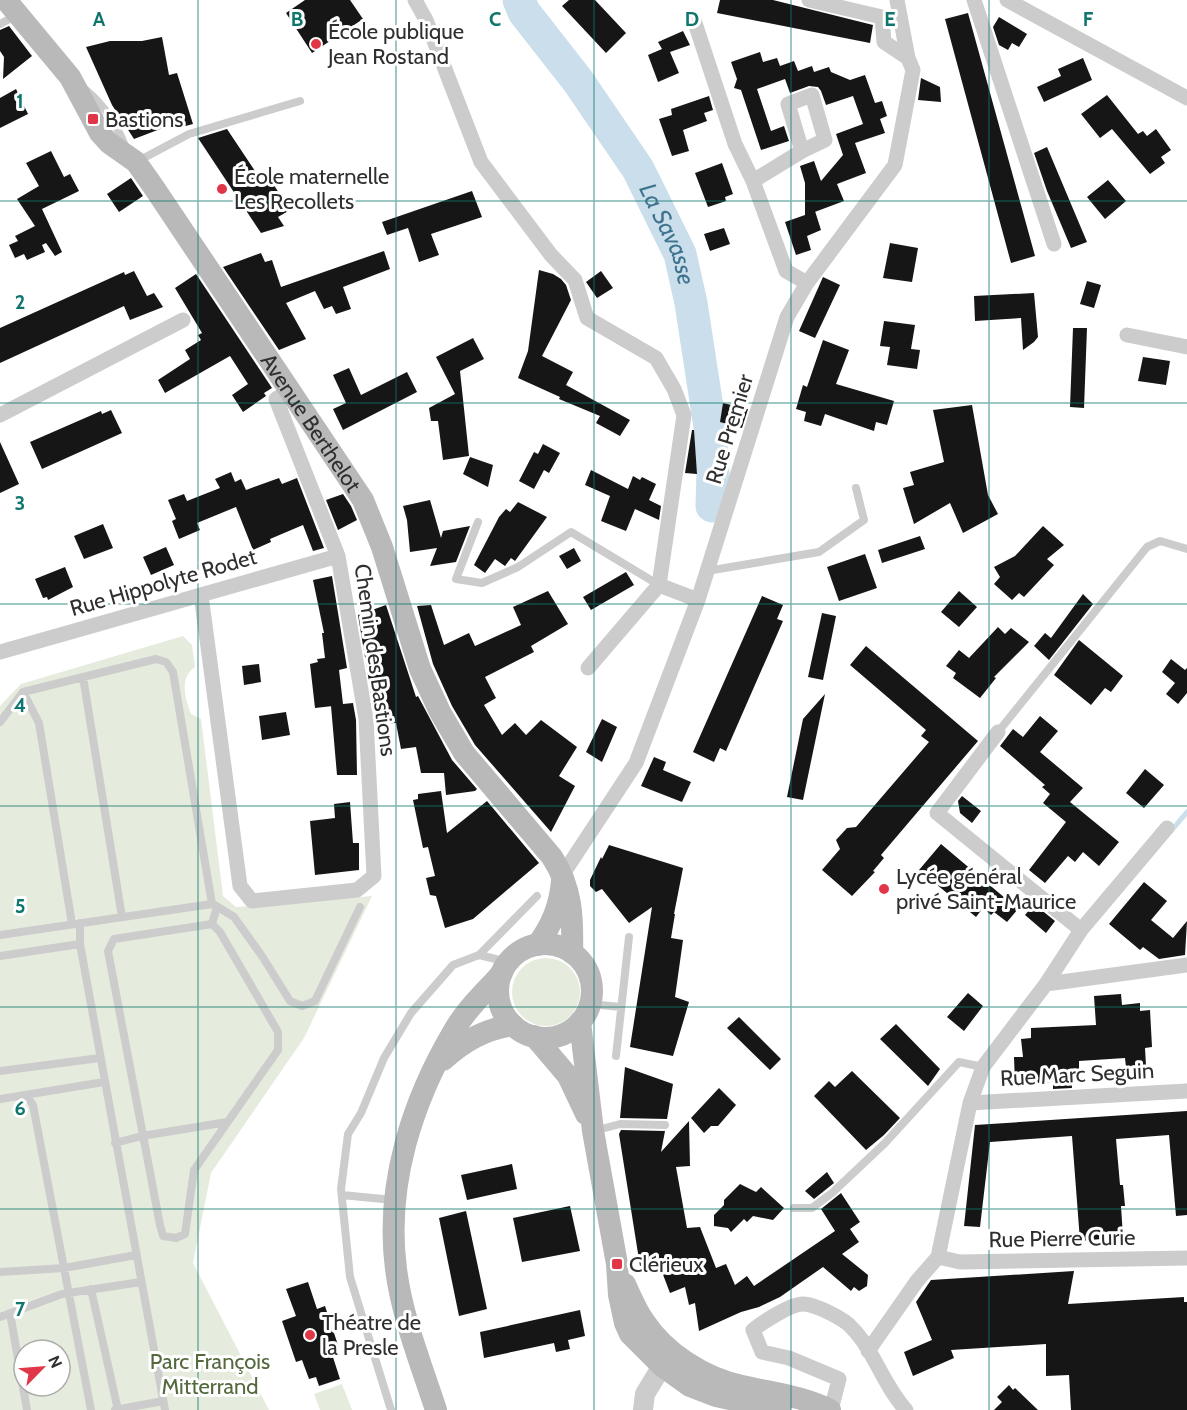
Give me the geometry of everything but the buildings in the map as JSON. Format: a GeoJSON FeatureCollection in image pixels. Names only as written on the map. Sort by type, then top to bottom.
{"type":"FeatureCollection","features":[{"type":"Feature","properties":{"kind":"main road","name":"Avenue Berthelot"},"geometry":{"type":"LineString","coordinates":[[8,13],[70,77],[100,133],[109,143],[133,159],[291,390],[363,500],[382,547],[420,669],[440,712],[464,753],[552,857],[563,874],[572,903],[572,953]]}},
{"type":"Feature","properties":{"kind":"main road"},"geometry":{"type":"LineString","coordinates":[[537,945],[560,902],[563,874]]}},
{"type":"Feature","properties":{"kind":"main road"},"geometry":{"type":"LineString","coordinates":[[435,1407],[412,1336],[396,1269],[395,1200],[398,1173],[418,1101],[455,1028],[505,968],[526,948],[549,944],[572,953],[583,964],[590,977],[592,992],[585,1013],[593,1131],[617,1264],[635,1307],[644,1322],[661,1341],[670,1361],[690,1386],[716,1396],[775,1409]]}},
{"type":"Feature","properties":{"kind":"main road"},"geometry":{"type":"LineString","coordinates":[[505,968],[498,986],[499,1000],[504,1013],[513,1024],[534,1036],[556,1060],[578,1096],[593,1131]]}},
{"type":"Feature","properties":{"kind":"main road"},"geometry":{"type":"LineString","coordinates":[[534,1036],[547,1038],[559,1036],[570,1030],[585,1013]]}},
{"type":"Feature","properties":{"kind":"main road"},"geometry":{"type":"LineString","coordinates":[[436,1067],[464,1043],[492,1028],[513,1024]]}},
{"type":"Feature","properties":{"kind":"main road"},"geometry":{"type":"LineString","coordinates":[[670,1361],[739,1386],[802,1398],[831,1410]]}},
{"type":"Feature","properties":{"kind":"street"},"geometry":{"type":"LineString","coordinates":[[415,0],[430,30],[481,162],[551,255],[575,280],[587,318],[656,358],[674,389],[684,415],[659,585],[588,668]]}},
{"type":"Feature","properties":{"kind":"street"},"geometry":{"type":"LineString","coordinates":[[809,0],[882,17],[884,42],[908,58]]}},
{"type":"Feature","properties":{"kind":"street","name":"Rue Premier"},"geometry":{"type":"LineString","coordinates":[[563,874],[636,763],[698,600],[787,318],[807,283],[895,165],[913,70],[908,58],[897,0]]}},
{"type":"Feature","properties":{"kind":"street"},"geometry":{"type":"LineString","coordinates":[[974,0],[1054,244]]}},
{"type":"Feature","properties":{"kind":"street"},"geometry":{"type":"LineString","coordinates":[[1007,0],[1187,98]]}},
{"type":"Feature","properties":{"kind":"street"},"geometry":{"type":"LineString","coordinates":[[694,20],[735,144],[753,181],[786,271],[807,283]]}},
{"type":"Feature","properties":{"kind":"street"},"geometry":{"type":"LineString","coordinates":[[753,181],[802,150]]}},
{"type":"Feature","properties":{"kind":"street"},"geometry":{"type":"LineString","coordinates":[[0,415],[183,320]]}},
{"type":"Feature","properties":{"kind":"street"},"geometry":{"type":"LineString","coordinates":[[1127,335],[1187,347]]}},
{"type":"Feature","properties":{"kind":"street","name":"Chemin des Bastions"},"geometry":{"type":"LineString","coordinates":[[201,595],[240,886],[252,901],[357,890],[374,876],[366,719],[338,556],[276,399],[291,390]]}},
{"type":"Feature","properties":{"kind":"street","name":"Rue Hippolyte Rodet"},"geometry":{"type":"LineString","coordinates":[[0,652],[338,556]]}},
{"type":"Feature","properties":{"kind":"street"},"geometry":{"type":"LineString","coordinates":[[659,585],[698,600]]}},
{"type":"Feature","properties":{"kind":"street"},"geometry":{"type":"LineString","coordinates":[[999,732],[938,813],[1081,930]]}},
{"type":"Feature","properties":{"kind":"street"},"geometry":{"type":"LineString","coordinates":[[868,1350],[917,1281],[938,1257],[970,1103],[982,1067],[1046,984],[1081,930],[1167,828]]}},
{"type":"Feature","properties":{"kind":"street"},"geometry":{"type":"LineString","coordinates":[[1046,984],[1187,970]]}},
{"type":"Feature","properties":{"kind":"street","name":"Rue Marc Seguin"},"geometry":{"type":"LineString","coordinates":[[970,1103],[1187,1091]]}},
{"type":"Feature","properties":{"kind":"street","name":"Rue Pierre Curie"},"geometry":{"type":"LineString","coordinates":[[938,1257],[960,1262],[1187,1258]]}},
{"type":"Feature","properties":{"kind":"street"},"geometry":{"type":"LineString","coordinates":[[831,1410],[840,1379],[789,1358],[762,1352],[753,1330],[768,1318],[802,1304],[831,1313],[852,1327],[868,1350],[893,1396],[906,1410]]}},
{"type":"Feature","properties":{"kind":"street"},"geometry":{"type":"LineString","coordinates":[[644,1410],[645,1394],[670,1361]]}},
{"type":"Feature","properties":{"kind":"street"},"geometry":{"type":"LineString","coordinates":[[775,1409],[801,1410]]}},
{"type":"Feature","properties":{"kind":"lane"},"geometry":{"type":"LineString","coordinates":[[133,159],[189,134],[300,101]]}},
{"type":"Feature","properties":{"kind":"lane"},"geometry":{"type":"LineString","coordinates":[[707,572],[819,552],[864,520],[856,488]]}},
{"type":"Feature","properties":{"kind":"lane"},"geometry":{"type":"LineString","coordinates":[[478,522],[456,579],[482,583],[518,567],[571,532],[659,585]]}},
{"type":"Feature","properties":{"kind":"lane"},"geometry":{"type":"LineString","coordinates":[[999,732],[1147,547],[1160,542],[1187,549]]}},
{"type":"Feature","properties":{"kind":"lane"},"geometry":{"type":"LineString","coordinates":[[0,722],[23,692],[156,659],[166,662],[173,672],[214,905],[212,924]]}},
{"type":"Feature","properties":{"kind":"lane"},"geometry":{"type":"LineString","coordinates":[[83,677],[122,917]]}},
{"type":"Feature","properties":{"kind":"lane"},"geometry":{"type":"LineString","coordinates":[[23,692],[39,723],[164,1406],[117,1410],[91,1289]]}},
{"type":"Feature","properties":{"kind":"lane"},"geometry":{"type":"LineString","coordinates":[[391,1410],[350,1277],[342,1195],[348,1134],[361,1113],[384,1058],[411,1013],[453,965],[479,955],[537,896]]}},
{"type":"Feature","properties":{"kind":"lane"},"geometry":{"type":"LineString","coordinates":[[0,935],[214,905],[234,917],[290,1001],[302,1006],[315,1002],[360,907]]}},
{"type":"Feature","properties":{"kind":"lane"},"geometry":{"type":"LineString","coordinates":[[212,924],[220,932],[278,1032],[278,1050],[194,1170],[185,1234],[176,1238],[163,1236],[108,951],[114,939],[212,924]]}},
{"type":"Feature","properties":{"kind":"lane"},"geometry":{"type":"LineString","coordinates":[[616,1056],[629,937]]}},
{"type":"Feature","properties":{"kind":"lane"},"geometry":{"type":"LineString","coordinates":[[0,956],[80,944]]}},
{"type":"Feature","properties":{"kind":"lane"},"geometry":{"type":"LineString","coordinates":[[479,955],[505,968]]}},
{"type":"Feature","properties":{"kind":"lane"},"geometry":{"type":"LineString","coordinates":[[585,1013],[621,1007]]}},
{"type":"Feature","properties":{"kind":"lane"},"geometry":{"type":"LineString","coordinates":[[0,1071],[100,1058]]}},
{"type":"Feature","properties":{"kind":"lane"},"geometry":{"type":"LineString","coordinates":[[794,1208],[812,1208],[832,1193],[885,1143],[958,1062],[982,1067]]}},
{"type":"Feature","properties":{"kind":"lane"},"geometry":{"type":"LineString","coordinates":[[0,1099],[104,1082]]}},
{"type":"Feature","properties":{"kind":"lane"},"geometry":{"type":"LineString","coordinates":[[26,1095],[33,1105],[91,1410]]}},
{"type":"Feature","properties":{"kind":"lane"},"geometry":{"type":"LineString","coordinates":[[115,1143],[142,1136],[227,1122]]}},
{"type":"Feature","properties":{"kind":"lane"},"geometry":{"type":"LineString","coordinates":[[593,1131],[621,1125],[665,1125]]}},
{"type":"Feature","properties":{"kind":"lane"},"geometry":{"type":"LineString","coordinates":[[342,1195],[395,1200]]}},
{"type":"Feature","properties":{"kind":"lane"},"geometry":{"type":"LineString","coordinates":[[0,1274],[10,1271],[64,1268],[136,1255]]}},
{"type":"Feature","properties":{"kind":"lane"},"geometry":{"type":"LineString","coordinates":[[0,1317],[68,1293],[141,1282]]}},
{"type":"Feature","properties":{"kind":"lane"},"geometry":{"type":"LineString","coordinates":[[10,1313],[27,1410]]}},
{"type":"Feature","properties":{"kind":"green space","name":"Parc François Mitterrand"},"geometry":{"type":"Polygon","coordinates":[[[183,636],[192,645],[195,667],[185,682],[185,695],[191,714],[201,719],[223,896],[236,907],[372,896],[304,1038],[211,1173],[193,1263],[269,1410],[0,1410],[0,706],[21,684],[183,636]]]}},
{"type":"Feature","properties":{"kind":"green space"},"geometry":{"type":"Polygon","coordinates":[[[546,958],[559,961],[570,968],[577,979],[580,992],[577,1005],[570,1016],[559,1023],[546,1026],[533,1023],[522,1016],[515,1005],[512,992],[515,979],[522,968],[533,961],[546,958]]]}},
{"type":"Feature","properties":{"kind":"green space"},"geometry":{"type":"Polygon","coordinates":[[[342,1384],[352,1410],[320,1410],[314,1394],[342,1384]]]}},
{"type":"Feature","properties":{"kind":"waterway","name":"La Savasse"},"geometry":{"type":"LineString","coordinates":[[519,0],[524,12],[578,81],[638,169],[680,254],[691,303],[710,427],[713,471],[712,506]]}},
{"type":"Feature","properties":{"kind":"waterway"},"geometry":{"type":"LineString","coordinates":[[1171,831],[1187,812]]}},
{"type":"Feature","properties":{"kind":"place","name":"École publique Jean Rostand"},"geometry":{"type":"Point","coordinates":[316,44]}},
{"type":"Feature","properties":{"kind":"place","name":"Bastions"},"geometry":{"type":"Point","coordinates":[93,119]}},
{"type":"Feature","properties":{"kind":"place","name":"École maternelle Les Recollets"},"geometry":{"type":"Point","coordinates":[222,189]}},
{"type":"Feature","properties":{"kind":"place","name":"Lycée général privé Saint-Maurice"},"geometry":{"type":"Point","coordinates":[884,889]}},
{"type":"Feature","properties":{"kind":"place","name":"Clérieux"},"geometry":{"type":"Point","coordinates":[617,1264]}},
{"type":"Feature","properties":{"kind":"place","name":"Théatre de la Presle"},"geometry":{"type":"Point","coordinates":[310,1335]}}]}
